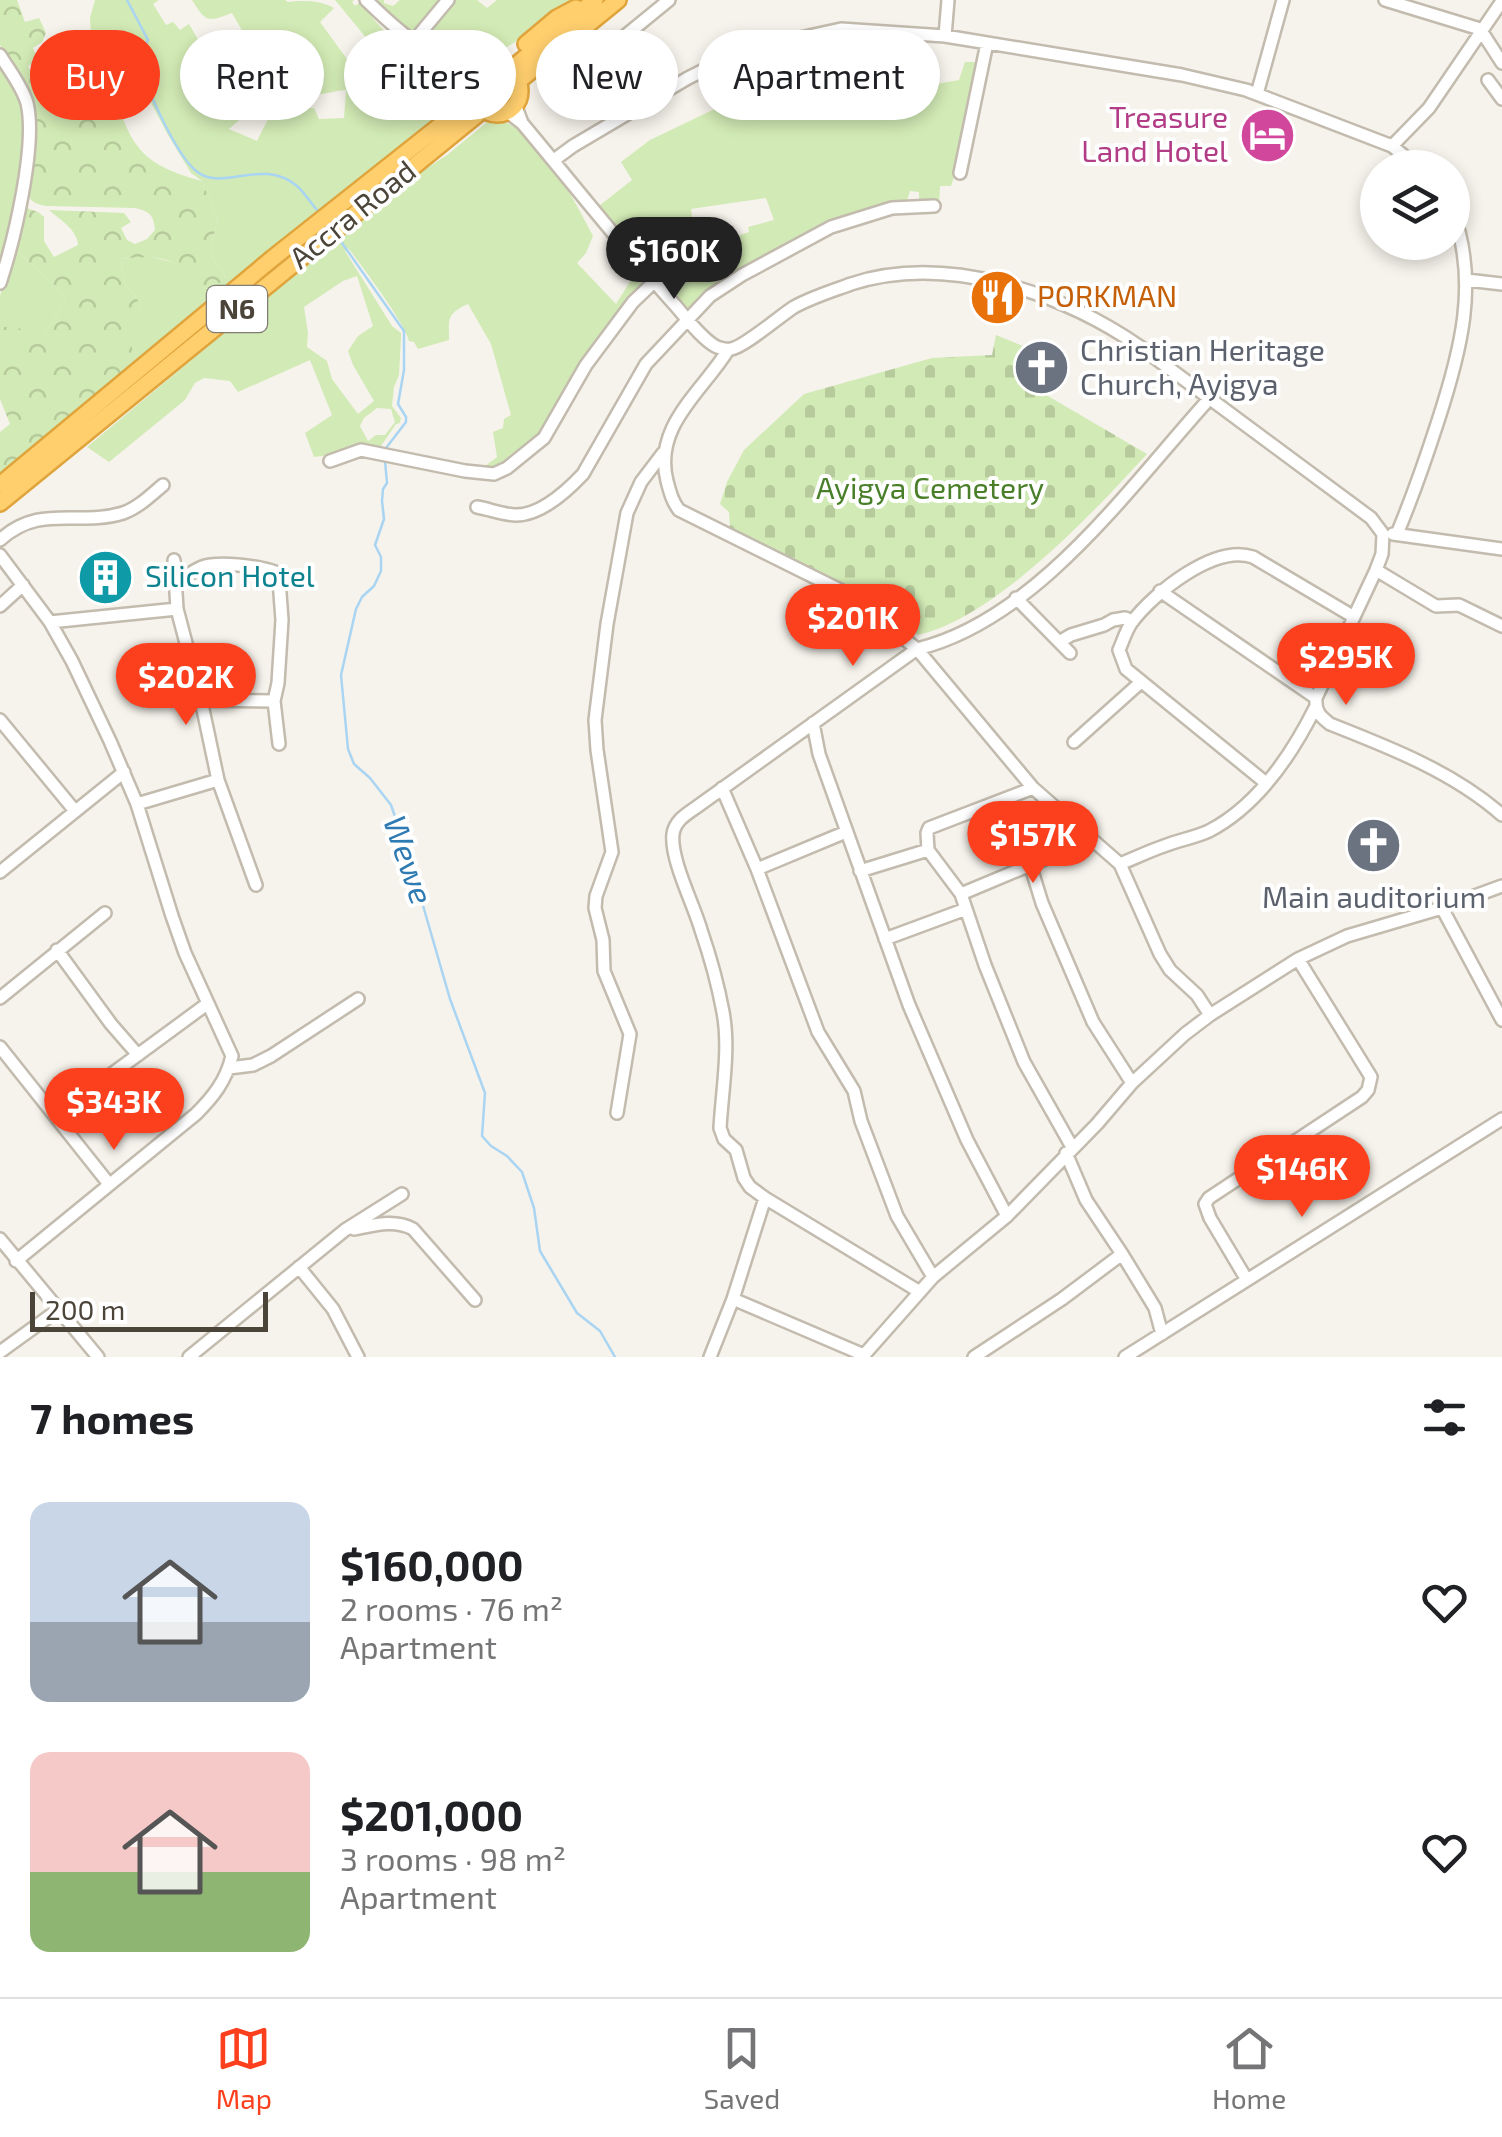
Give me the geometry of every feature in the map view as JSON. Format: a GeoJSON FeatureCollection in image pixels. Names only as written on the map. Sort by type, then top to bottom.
{"type":"FeatureCollection","features":[{"type":"Feature","properties":{"kind":"highway","name":"N6"},"geometry":{"type":"LineString","coordinates":[[516,63],[594,0]]}},
{"type":"Feature","properties":{"kind":"highway","name":"N6"},"geometry":{"type":"LineString","coordinates":[[516,65],[618,0]]}},
{"type":"Feature","properties":{"kind":"highway","name":"Accra Road"},"geometry":{"type":"LineString","coordinates":[[0,484],[273,258],[465,120]]}},
{"type":"Feature","properties":{"kind":"highway","name":"Accra Road"},"geometry":{"type":"LineString","coordinates":[[0,503],[468,120]]}},
{"type":"Feature","properties":{"kind":"street"},"geometry":{"type":"LineString","coordinates":[[366,0],[400,30]]}},
{"type":"Feature","properties":{"kind":"street"},"geometry":{"type":"LineString","coordinates":[[423,30],[448,0]]}},
{"type":"Feature","properties":{"kind":"street"},"geometry":{"type":"LineString","coordinates":[[632,30],[668,0]]}},
{"type":"Feature","properties":{"kind":"street"},"geometry":{"type":"LineString","coordinates":[[944,36],[948,0]]}},
{"type":"Feature","properties":{"kind":"street"},"geometry":{"type":"LineString","coordinates":[[1257,94],[1283,0]]}},
{"type":"Feature","properties":{"kind":"street"},"geometry":{"type":"LineString","coordinates":[[1385,0],[1480,30],[1500,56]]}},
{"type":"Feature","properties":{"kind":"street"},"geometry":{"type":"LineString","coordinates":[[1392,146],[1429,108],[1502,1]]}},
{"type":"Feature","properties":{"kind":"street"},"geometry":{"type":"LineString","coordinates":[[554,160],[728,58],[841,29],[944,36],[1182,75],[1257,94],[1397,150]]}},
{"type":"Feature","properties":{"kind":"street"},"geometry":{"type":"LineString","coordinates":[[960,174],[988,43]]}},
{"type":"Feature","properties":{"kind":"street"},"geometry":{"type":"LineString","coordinates":[[0,55],[23,92],[29,125],[20,203],[0,283]]}},
{"type":"Feature","properties":{"kind":"street"},"geometry":{"type":"LineString","coordinates":[[1488,80],[1502,100]]}},
{"type":"Feature","properties":{"kind":"street"},"geometry":{"type":"LineString","coordinates":[[516,118],[654,282],[719,348],[740,346],[799,304],[857,282],[911,274],[988,281],[1046,298],[1139,346],[1390,534],[1502,550]]}},
{"type":"Feature","properties":{"kind":"street"},"geometry":{"type":"LineString","coordinates":[[477,507],[518,516],[542,507],[570,488],[583,474],[646,364],[710,296],[742,274],[831,227],[892,208],[934,206]]}},
{"type":"Feature","properties":{"kind":"street"},"geometry":{"type":"LineString","coordinates":[[1120,864],[1166,844],[1208,832],[1242,808],[1300,738],[1390,534],[1413,498],[1458,361],[1467,280],[1464,260]]}},
{"type":"Feature","properties":{"kind":"street"},"geometry":{"type":"LineString","coordinates":[[1467,280],[1502,284]]}},
{"type":"Feature","properties":{"kind":"street"},"geometry":{"type":"LineString","coordinates":[[330,462],[361,450],[465,471],[494,474],[507,468],[544,438],[586,365],[633,302],[654,282]]}},
{"type":"Feature","properties":{"kind":"street"},"geometry":{"type":"LineString","coordinates":[[617,1113],[630,1034],[604,970],[603,940],[595,908],[612,852],[596,720],[607,624],[627,513],[641,482],[664,454],[684,407],[728,350]]}},
{"type":"Feature","properties":{"kind":"street"},"geometry":{"type":"LineString","coordinates":[[920,1292],[765,1198],[744,1178],[736,1150],[724,1139],[720,1128],[723,1012],[673,832],[679,820],[916,649],[950,638],[996,613],[1035,585],[1098,526],[1210,398]]}},
{"type":"Feature","properties":{"kind":"street"},"geometry":{"type":"LineString","coordinates":[[664,454],[664,468],[679,510],[846,593],[916,649],[1034,788],[1120,864],[1160,954],[1210,1014]]}},
{"type":"Feature","properties":{"kind":"street"},"geometry":{"type":"LineString","coordinates":[[0,540],[25,524],[48,517],[78,520],[128,512],[163,485]]}},
{"type":"Feature","properties":{"kind":"street"},"geometry":{"type":"LineString","coordinates":[[1266,783],[1126,670],[1118,650],[1133,621],[1160,591],[1199,567],[1242,554],[1354,617]]}},
{"type":"Feature","properties":{"kind":"street"},"geometry":{"type":"LineString","coordinates":[[0,555],[50,622],[124,772],[172,916],[232,1056],[216,1094],[196,1114],[16,1261]]}},
{"type":"Feature","properties":{"kind":"street"},"geometry":{"type":"LineString","coordinates":[[174,560],[177,609],[218,780],[256,885]]}},
{"type":"Feature","properties":{"kind":"street"},"geometry":{"type":"LineString","coordinates":[[174,584],[213,565],[274,572],[282,620],[274,700],[279,744]]}},
{"type":"Feature","properties":{"kind":"street"},"geometry":{"type":"LineString","coordinates":[[1376,570],[1436,606],[1459,605],[1502,626]]}},
{"type":"Feature","properties":{"kind":"street"},"geometry":{"type":"LineString","coordinates":[[0,606],[23,585]]}},
{"type":"Feature","properties":{"kind":"street"},"geometry":{"type":"LineString","coordinates":[[1160,591],[1316,703],[1320,716],[1330,724],[1452,779],[1502,816]]}},
{"type":"Feature","properties":{"kind":"street"},"geometry":{"type":"LineString","coordinates":[[1016,598],[1070,653]]}},
{"type":"Feature","properties":{"kind":"street"},"geometry":{"type":"LineString","coordinates":[[50,622],[177,609]]}},
{"type":"Feature","properties":{"kind":"street"},"geometry":{"type":"LineString","coordinates":[[1059,642],[1114,620],[1133,621]]}},
{"type":"Feature","properties":{"kind":"street"},"geometry":{"type":"LineString","coordinates":[[1074,742],[1142,682]]}},
{"type":"Feature","properties":{"kind":"street"},"geometry":{"type":"LineString","coordinates":[[201,700],[274,700]]}},
{"type":"Feature","properties":{"kind":"street"},"geometry":{"type":"LineString","coordinates":[[0,720],[75,811]]}},
{"type":"Feature","properties":{"kind":"street"},"geometry":{"type":"LineString","coordinates":[[813,723],[819,754],[908,1006],[966,1140],[1006,1216]]}},
{"type":"Feature","properties":{"kind":"street"},"geometry":{"type":"LineString","coordinates":[[1,868],[124,772]]}},
{"type":"Feature","properties":{"kind":"street"},"geometry":{"type":"LineString","coordinates":[[137,804],[218,780]]}},
{"type":"Feature","properties":{"kind":"street"},"geometry":{"type":"LineString","coordinates":[[722,788],[818,1032],[854,1091],[887,1194],[933,1277]]}},
{"type":"Feature","properties":{"kind":"street"},"geometry":{"type":"LineString","coordinates":[[1034,788],[930,828],[928,850],[960,894],[1024,1062],[1069,1150],[1086,1200],[1155,1308],[1162,1334]]}},
{"type":"Feature","properties":{"kind":"street"},"geometry":{"type":"LineString","coordinates":[[757,869],[846,832]]}},
{"type":"Feature","properties":{"kind":"street"},"geometry":{"type":"LineString","coordinates":[[960,894],[1090,840]]}},
{"type":"Feature","properties":{"kind":"street"},"geometry":{"type":"LineString","coordinates":[[860,871],[928,850]]}},
{"type":"Feature","properties":{"kind":"street"},"geometry":{"type":"LineString","coordinates":[[1030,864],[1042,903],[1093,1022],[1132,1083]]}},
{"type":"Feature","properties":{"kind":"street"},"geometry":{"type":"LineString","coordinates":[[734,1298],[863,1356],[933,1277],[1006,1216],[1132,1083],[1210,1014],[1298,959],[1347,936],[1502,886]]}},
{"type":"Feature","properties":{"kind":"street"},"geometry":{"type":"LineString","coordinates":[[1442,908],[1502,1020]]}},
{"type":"Feature","properties":{"kind":"street"},"geometry":{"type":"LineString","coordinates":[[885,939],[966,909]]}},
{"type":"Feature","properties":{"kind":"street"},"geometry":{"type":"LineString","coordinates":[[0,998],[105,912]]}},
{"type":"Feature","properties":{"kind":"street"},"geometry":{"type":"LineString","coordinates":[[57,950],[138,1055]]}},
{"type":"Feature","properties":{"kind":"street"},"geometry":{"type":"LineString","coordinates":[[1246,1280],[1206,1211],[1208,1198],[1362,1098],[1371,1083],[1298,959]]}},
{"type":"Feature","properties":{"kind":"street"},"geometry":{"type":"LineString","coordinates":[[229,1068],[253,1065],[271,1056],[358,999]]}},
{"type":"Feature","properties":{"kind":"street"},"geometry":{"type":"LineString","coordinates":[[56,1115],[208,1004]]}},
{"type":"Feature","properties":{"kind":"street"},"geometry":{"type":"LineString","coordinates":[[0,1047],[109,1184]]}},
{"type":"Feature","properties":{"kind":"street"},"geometry":{"type":"LineString","coordinates":[[1125,1357],[1502,1119]]}},
{"type":"Feature","properties":{"kind":"street"},"geometry":{"type":"LineString","coordinates":[[188,1357],[345,1230],[402,1194]]}},
{"type":"Feature","properties":{"kind":"street"},"geometry":{"type":"LineString","coordinates":[[710,1357],[734,1298],[765,1198]]}},
{"type":"Feature","properties":{"kind":"street"},"geometry":{"type":"LineString","coordinates":[[345,1230],[384,1223],[402,1223],[413,1228],[476,1300]]}},
{"type":"Feature","properties":{"kind":"street"},"geometry":{"type":"LineString","coordinates":[[1,1244],[98,1357]]}},
{"type":"Feature","properties":{"kind":"street"},"geometry":{"type":"LineString","coordinates":[[974,1357],[1122,1254]]}},
{"type":"Feature","properties":{"kind":"street"},"geometry":{"type":"LineString","coordinates":[[299,1267],[333,1308],[358,1357]]}},
{"type":"Feature","properties":{"kind":"street"},"geometry":{"type":"LineString","coordinates":[[0,1352],[58,1310]]}},
{"type":"Feature","properties":{"kind":"green space"},"geometry":{"type":"Polygon","coordinates":[[[0,0],[17,0],[25,22],[39,18],[45,30],[30,30],[30,94],[29,91],[0,45],[0,0]]]}},
{"type":"Feature","properties":{"kind":"green space"},"geometry":{"type":"Polygon","coordinates":[[[95,0],[159,0],[153,4],[166,25],[173,22],[180,30],[180,120],[239,120],[229,129],[257,141],[268,120],[434,120],[137,365],[126,331],[142,306],[125,283],[121,259],[148,256],[226,278],[213,259],[211,244],[218,221],[202,181],[191,173],[160,120],[160,30],[91,30],[95,0]]]}},
{"type":"Feature","properties":{"kind":"green space"},"geometry":{"type":"Polygon","coordinates":[[[192,0],[305,1],[334,8],[320,22],[344,55],[344,90],[324,94],[324,30],[242,30],[232,13],[208,18],[192,0]]]}},
{"type":"Feature","properties":{"kind":"green space"},"geometry":{"type":"Polygon","coordinates":[[[335,0],[354,0],[355,6],[361,2],[383,30],[360,30],[335,0]]]}},
{"type":"Feature","properties":{"kind":"green space"},"geometry":{"type":"Polygon","coordinates":[[[372,0],[384,0],[393,6],[400,0],[443,0],[414,30],[397,23],[372,0]]]}},
{"type":"Feature","properties":{"kind":"green space"},"geometry":{"type":"Polygon","coordinates":[[[453,0],[477,0],[487,8],[497,0],[574,0],[516,41],[516,30],[429,30],[453,0]]]}},
{"type":"Feature","properties":{"kind":"green space"},"geometry":{"type":"Polygon","coordinates":[[[0,62],[25,105],[17,204],[3,260],[0,258],[0,62]]]}},
{"type":"Feature","properties":{"kind":"green space"},"geometry":{"type":"Polygon","coordinates":[[[965,62],[981,62],[961,156],[951,186],[940,186],[939,205],[919,203],[919,192],[910,191],[907,201],[830,221],[767,254],[690,310],[667,288],[716,249],[749,232],[748,227],[774,220],[766,198],[691,209],[693,224],[655,232],[629,245],[599,206],[632,180],[621,162],[650,140],[698,117],[940,120],[940,83],[959,80],[965,62]]]}},
{"type":"Feature","properties":{"kind":"green space"},"geometry":{"type":"Polygon","coordinates":[[[35,120],[124,120],[134,142],[153,161],[202,181],[218,221],[211,244],[213,259],[226,278],[199,298],[184,287],[188,270],[180,265],[156,258],[121,259],[125,283],[142,306],[127,331],[137,365],[0,475],[0,432],[10,424],[0,399],[0,327],[18,327],[31,339],[42,339],[66,298],[15,246],[24,207],[44,217],[44,241],[54,257],[78,245],[71,230],[49,210],[124,213],[131,222],[121,228],[127,240],[135,244],[155,230],[152,217],[140,209],[37,204],[28,194],[35,120]]]}},
{"type":"Feature","properties":{"kind":"green space"},"geometry":{"type":"Polygon","coordinates":[[[498,120],[513,126],[554,168],[593,236],[577,263],[616,304],[636,272],[647,283],[544,433],[493,471],[481,469],[497,457],[493,432],[503,428],[504,419],[511,415],[491,344],[468,304],[450,318],[449,340],[418,349],[348,248],[345,251],[392,326],[401,333],[399,375],[392,406],[401,418],[379,449],[314,457],[305,433],[332,415],[310,360],[238,392],[230,381],[204,378],[195,383],[185,400],[109,462],[87,447],[404,183],[486,123],[498,120]],[[357,276],[304,307],[307,347],[327,361],[332,379],[358,414],[374,401],[348,351],[358,336],[373,326],[357,276]],[[377,408],[364,418],[360,426],[368,441],[385,435],[395,422],[391,409],[377,408]]]}},
{"type":"Feature","properties":{"kind":"green space"},"geometry":{"type":"Polygon","coordinates":[[[15,246],[66,298],[42,339],[31,339],[0,327],[0,296],[15,246]]]}},
{"type":"Feature","properties":{"kind":"green space","name":"Ayigya Cemetery"},"geometry":{"type":"Polygon","coordinates":[[[996,335],[1025,347],[1019,379],[1147,454],[1072,532],[1010,586],[948,625],[918,635],[851,587],[730,527],[729,512],[720,504],[744,450],[804,394],[932,358],[992,355],[996,335]]]}},
{"type":"Feature","properties":{"kind":"waterway","name":"Wewe"},"geometry":{"type":"LineString","coordinates":[[127,0],[148,40],[136,62],[162,119],[195,170],[217,178],[256,174],[283,178],[300,188],[317,210]]}},
{"type":"Feature","properties":{"kind":"waterway","name":"Wewe"},"geometry":{"type":"LineString","coordinates":[[342,243],[404,331],[404,370],[398,404],[406,422],[386,448]]}},
{"type":"Feature","properties":{"kind":"waterway","name":"Wewe"},"geometry":{"type":"LineString","coordinates":[[385,461],[384,519],[375,545],[381,557],[381,571],[356,609],[341,675],[348,749],[354,764],[391,805],[450,999],[485,1093],[482,1136],[522,1172],[534,1208],[540,1251],[577,1313],[600,1331],[615,1357]]}},
{"type":"Feature","properties":{"kind":"place","name":"Treasure Land Hotel"},"geometry":{"type":"Point","coordinates":[1267,135]}},
{"type":"Feature","properties":{"kind":"place","name":"PORKMAN"},"geometry":{"type":"Point","coordinates":[998,297]}},
{"type":"Feature","properties":{"kind":"place","name":"Christian Heritage Church, Ayigya"},"geometry":{"type":"Point","coordinates":[1041,368]}},
{"type":"Feature","properties":{"kind":"place","name":"Silicon Hotel"},"geometry":{"type":"Point","coordinates":[106,577]}},
{"type":"Feature","properties":{"kind":"place","name":"Main auditorium"},"geometry":{"type":"Point","coordinates":[1374,845]}}]}
